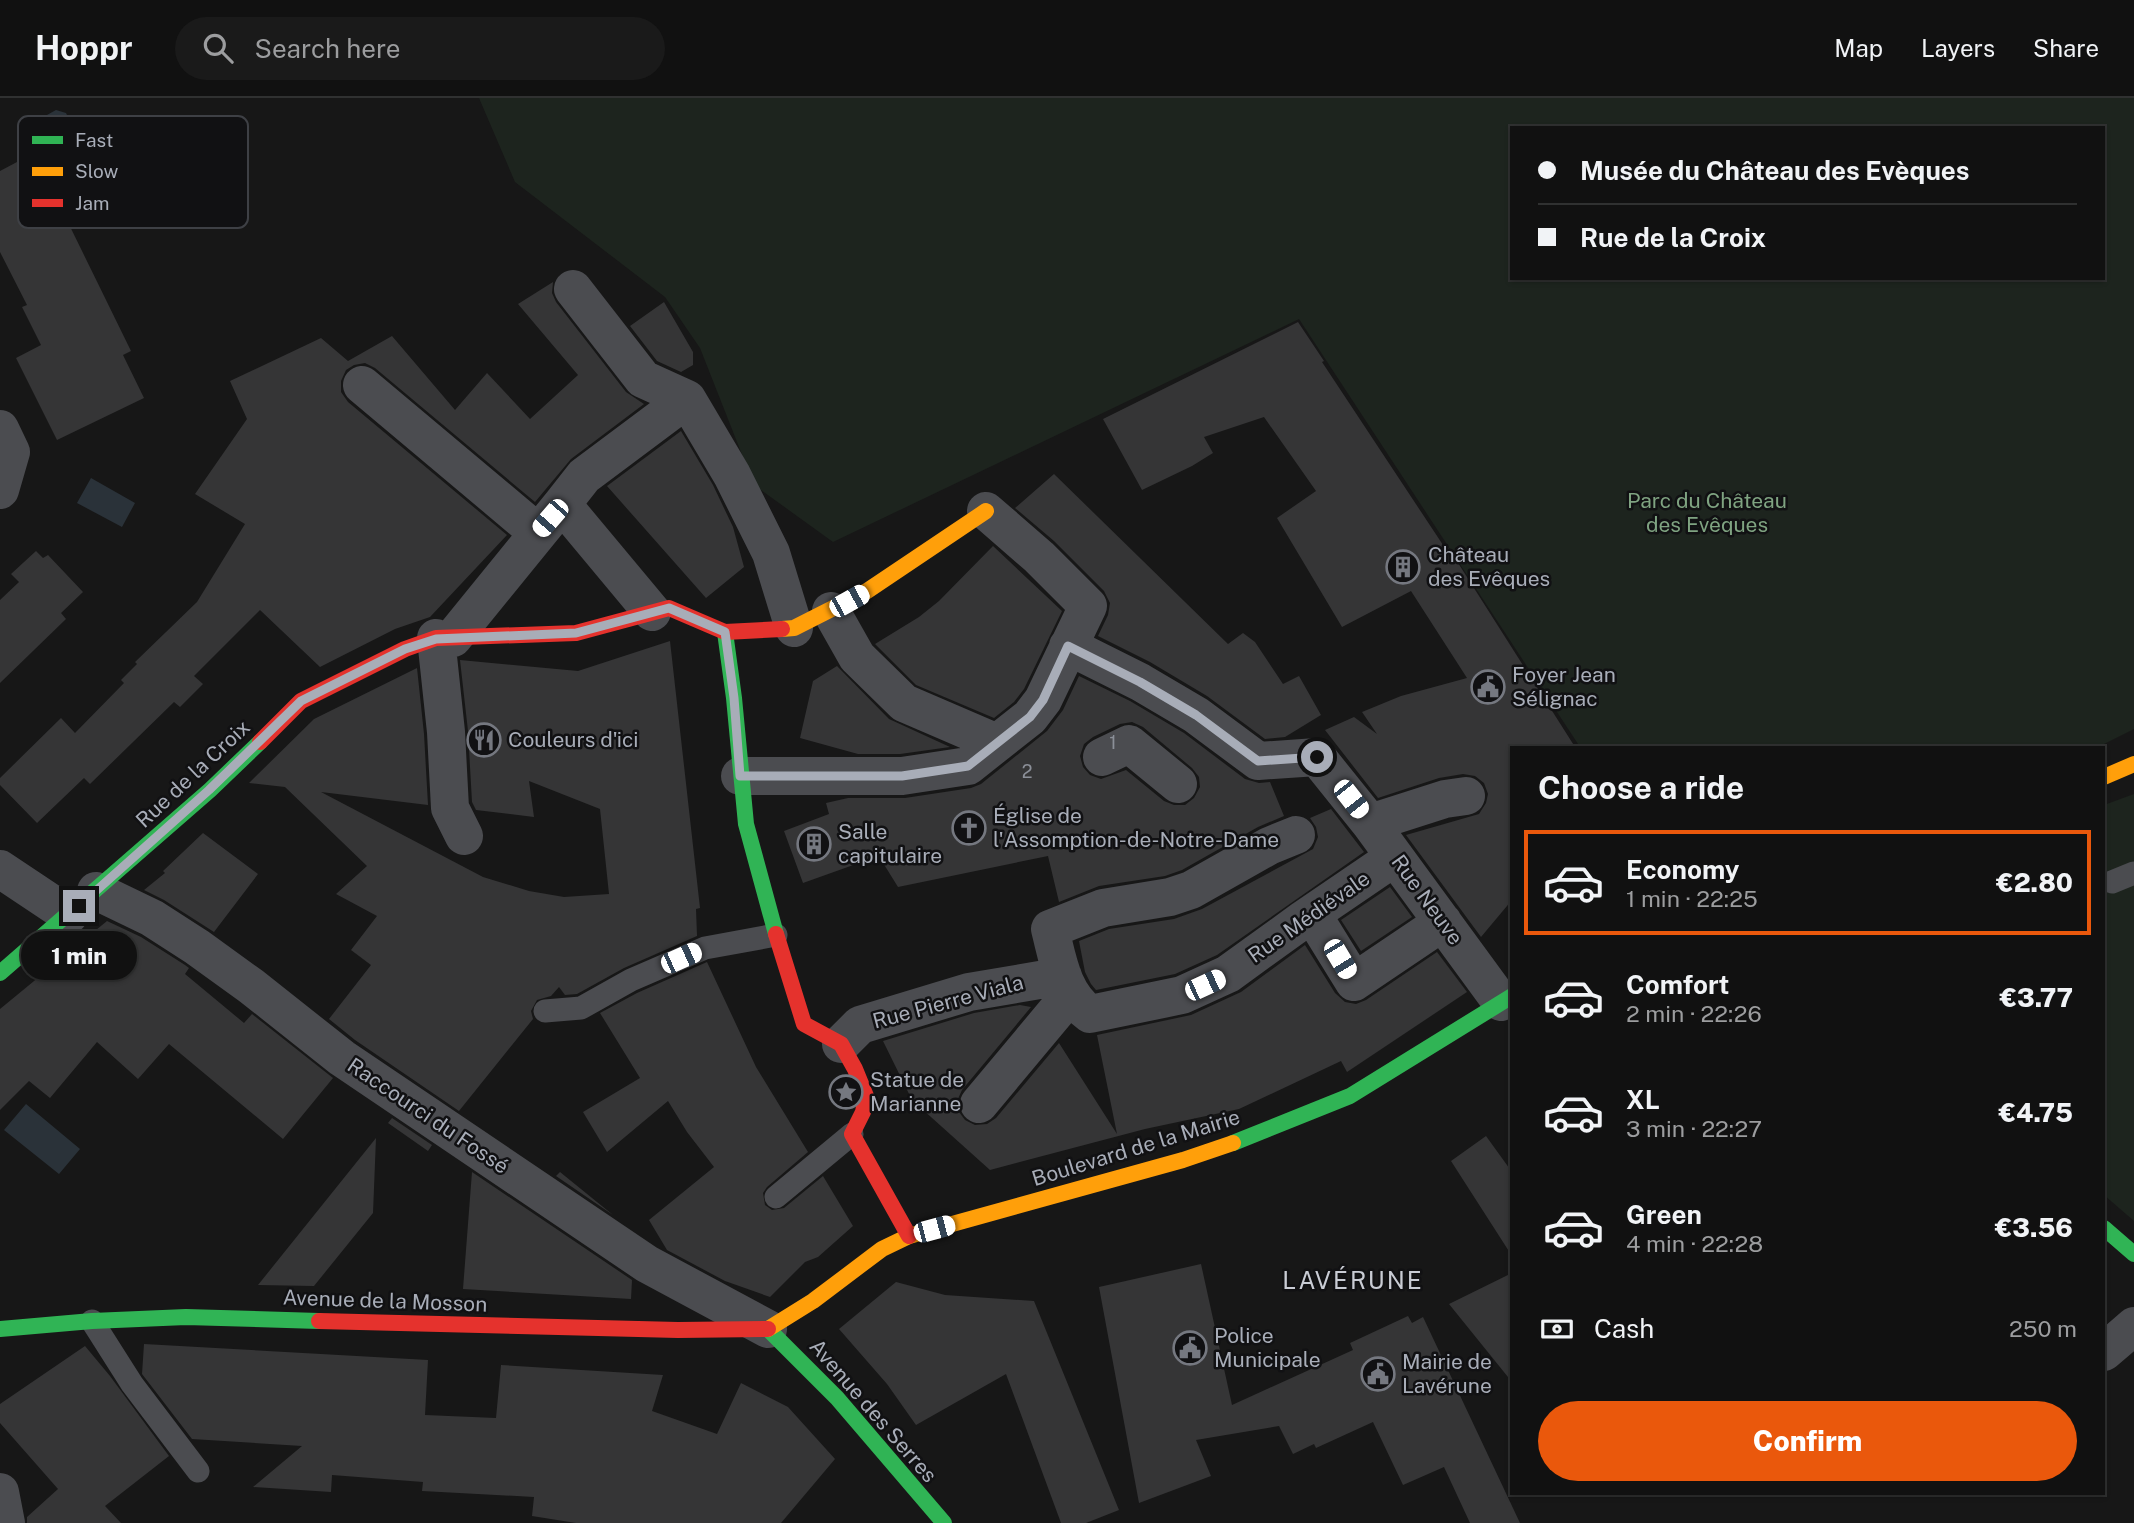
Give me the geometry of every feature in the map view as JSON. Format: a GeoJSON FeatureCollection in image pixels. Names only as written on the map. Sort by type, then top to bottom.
{"type":"FeatureCollection","features":[{"type":"Feature","properties":{"kind":"street"},"geometry":{"type":"LineString","coordinates":[[573,289],[643,380],[687,399],[733,475],[771,553],[794,628]]}},
{"type":"Feature","properties":{"kind":"street"},"geometry":{"type":"LineString","coordinates":[[362,385],[537,532]]}},
{"type":"Feature","properties":{"kind":"street"},"geometry":{"type":"LineString","coordinates":[[464,836],[450,808],[445,638],[584,476],[687,399]]}},
{"type":"Feature","properties":{"kind":"street"},"geometry":{"type":"LineString","coordinates":[[0,429],[12,452],[0,490]]}},
{"type":"Feature","properties":{"kind":"street"},"geometry":{"type":"LineString","coordinates":[[562,504],[652,612],[669,608],[725,632],[794,628],[831,611],[867,591],[986,511],[1039,557],[1088,606],[1043,700],[1030,717],[968,766],[902,776],[740,776]]}},
{"type":"Feature","properties":{"kind":"street"},"geometry":{"type":"LineString","coordinates":[[831,611],[857,657],[904,703],[997,743]]}},
{"type":"Feature","properties":{"kind":"street","name":"Rue de la Croix"},"geometry":{"type":"LineString","coordinates":[[0,973],[209,790],[301,701],[405,649],[445,638],[576,633],[652,612]]}},
{"type":"Feature","properties":{"kind":"street"},"geometry":{"type":"LineString","coordinates":[[725,632],[746,824],[776,935],[804,1024],[841,1044],[855,1069],[866,1096],[863,1112],[852,1134],[909,1236]]}},
{"type":"Feature","properties":{"kind":"street","name":"Rue Neuve"},"geometry":{"type":"LineString","coordinates":[[1068,646],[1140,682],[1196,715],[1258,761],[1317,757],[1361,811],[1443,922],[1507,999]]}},
{"type":"Feature","properties":{"kind":"street"},"geometry":{"type":"LineString","coordinates":[[1102,757],[1129,744],[1178,784]]}},
{"type":"Feature","properties":{"kind":"street"},"geometry":{"type":"LineString","coordinates":[[2105,777],[2134,764]]}},
{"type":"Feature","properties":{"kind":"street"},"geometry":{"type":"LineString","coordinates":[[1361,811],[1466,796]]}},
{"type":"Feature","properties":{"kind":"street"},"geometry":{"type":"LineString","coordinates":[[978,1104],[1078,994],[1050,929],[1103,908],[1170,897],[1191,890],[1269,846],[1296,835]]}},
{"type":"Feature","properties":{"kind":"street","name":"Rue Médiévale"},"geometry":{"type":"LineString","coordinates":[[1078,994],[1182,995],[1228,974],[1395,857]]}},
{"type":"Feature","properties":{"kind":"street","name":"Raccourci du Fossé"},"geometry":{"type":"LineString","coordinates":[[0,869],[82,903],[152,918],[251,986],[353,1066],[647,1264],[768,1329]]}},
{"type":"Feature","properties":{"kind":"street"},"geometry":{"type":"LineString","coordinates":[[1312,914],[1354,982],[1443,922]]}},
{"type":"Feature","properties":{"kind":"street","name":"Rue Pierre Viala"},"geometry":{"type":"LineString","coordinates":[[841,1044],[860,1025],[969,992],[1078,994]]}},
{"type":"Feature","properties":{"kind":"street","name":"Boulevard de la Mairie"},"geometry":{"type":"LineString","coordinates":[[768,1329],[813,1301],[882,1248],[909,1236],[1229,1145],[1350,1096],[1507,999]]}},
{"type":"Feature","properties":{"kind":"street"},"geometry":{"type":"LineString","coordinates":[[2105,1229],[2134,1254]]}},
{"type":"Feature","properties":{"kind":"street","name":"Avenue de la Mosson"},"geometry":{"type":"LineString","coordinates":[[0,1329],[186,1317],[678,1330],[768,1329]]}},
{"type":"Feature","properties":{"kind":"street"},"geometry":{"type":"LineString","coordinates":[[2105,1351],[2134,1326]]}},
{"type":"Feature","properties":{"kind":"street","name":"Avenue des Serres"},"geometry":{"type":"LineString","coordinates":[[768,1329],[796,1353],[944,1523]]}},
{"type":"Feature","properties":{"kind":"street"},"geometry":{"type":"LineString","coordinates":[[0,1492],[6,1523]]}},
{"type":"Feature","properties":{"kind":"lane"},"geometry":{"type":"LineString","coordinates":[[2112,883],[2134,873]]}},
{"type":"Feature","properties":{"kind":"lane"},"geometry":{"type":"LineString","coordinates":[[545,1012],[581,1008],[631,980],[705,947],[776,935]]}},
{"type":"Feature","properties":{"kind":"lane"},"geometry":{"type":"LineString","coordinates":[[776,1197],[852,1134]]}},
{"type":"Feature","properties":{"kind":"lane"},"geometry":{"type":"LineString","coordinates":[[92,1321],[132,1384],[198,1471]]}},
{"type":"Feature","properties":{"kind":"green space","name":"Parc du Château des Evêques"},"geometry":{"type":"Polygon","coordinates":[[[479,98],[2134,98],[2134,729],[2100,746],[1579,746],[1299,319],[833,542],[754,485],[700,348],[665,297],[515,182],[479,98]]]}},
{"type":"Feature","properties":{"kind":"green space"},"geometry":{"type":"Polygon","coordinates":[[[2134,794],[2134,1221],[2105,1196],[2105,805],[2134,794]]]}},
{"type":"Feature","properties":{"kind":"shaded area"},"geometry":{"type":"Polygon","coordinates":[[[56,110],[67,116],[45,116],[56,110]]]}},
{"type":"Feature","properties":{"kind":"shaded area"},"geometry":{"type":"Polygon","coordinates":[[[91,478],[135,503],[122,527],[77,503],[91,478]]]}},
{"type":"Feature","properties":{"kind":"shaded area"},"geometry":{"type":"Polygon","coordinates":[[[26,1104],[80,1149],[59,1174],[4,1130],[26,1104]]]}},
{"type":"Feature","properties":{"kind":"building"},"geometry":{"type":"Polygon","coordinates":[[[18,161],[18,228],[71,228],[131,351],[123,355],[144,398],[57,440],[16,358],[41,345],[22,307],[27,305],[0,252],[0,171],[18,161]]]}},
{"type":"Feature","properties":{"kind":"building"},"geometry":{"type":"Polygon","coordinates":[[[553,282],[552,293],[556,302],[626,392],[644,404],[571,459],[535,502],[375,368],[365,363],[346,370],[341,381],[341,392],[348,402],[507,535],[430,617],[395,629],[320,667],[260,610],[194,676],[203,684],[180,707],[174,702],[90,784],[84,778],[37,823],[0,785],[0,778],[61,718],[75,733],[124,683],[121,680],[137,664],[135,662],[197,602],[245,524],[195,494],[247,419],[230,381],[321,338],[348,361],[392,336],[455,410],[487,373],[530,419],[578,375],[518,304],[553,282]]]}},
{"type":"Feature","properties":{"kind":"building"},"geometry":{"type":"Polygon","coordinates":[[[664,302],[693,352],[693,365],[681,372],[657,361],[630,326],[664,302]]]}},
{"type":"Feature","properties":{"kind":"building","name":"Château des Evêques"},"geometry":{"type":"Polygon","coordinates":[[[1298,322],[1443,545],[1446,544],[1574,746],[1510,746],[1510,902],[1481,937],[1406,835],[1479,814],[1488,794],[1484,783],[1475,776],[1463,774],[1439,778],[1378,798],[1325,730],[1354,717],[1377,734],[1362,712],[1401,696],[1467,678],[1411,591],[1342,627],[1277,518],[1316,491],[1264,417],[1204,437],[1213,453],[1142,490],[1103,419],[1298,322]]]}},
{"type":"Feature","properties":{"kind":"building"},"geometry":{"type":"Polygon","coordinates":[[[681,431],[713,485],[733,527],[744,567],[706,598],[607,486],[681,431]]]}},
{"type":"Feature","properties":{"kind":"building"},"geometry":{"type":"Polygon","coordinates":[[[1054,474],[1228,644],[1243,633],[1255,642],[1283,684],[1299,676],[1321,715],[1285,737],[1265,739],[1207,696],[1150,662],[1098,636],[1108,615],[1110,603],[1104,591],[1054,541],[1015,508],[1054,474]]]}},
{"type":"Feature","properties":{"kind":"building"},"geometry":{"type":"Polygon","coordinates":[[[993,546],[1062,611],[1024,689],[1014,702],[994,718],[916,685],[875,644],[919,617],[939,601],[993,546]]]}},
{"type":"Feature","properties":{"kind":"building"},"geometry":{"type":"Polygon","coordinates":[[[36,551],[43,558],[48,555],[83,592],[61,613],[66,619],[0,683],[0,600],[19,582],[11,574],[36,551]]]}},
{"type":"Feature","properties":{"kind":"building"},"geometry":{"type":"Polygon","coordinates":[[[670,641],[700,908],[696,909],[697,936],[624,968],[577,994],[565,995],[559,987],[551,996],[537,1000],[531,1011],[533,1019],[459,1111],[355,1040],[329,1019],[371,965],[351,950],[377,916],[336,894],[367,866],[285,787],[249,783],[314,719],[417,668],[428,805],[321,792],[483,877],[529,891],[564,897],[609,894],[600,809],[529,781],[534,817],[476,810],[472,802],[460,660],[578,671],[670,641]]]}},
{"type":"Feature","properties":{"kind":"building"},"geometry":{"type":"Polygon","coordinates":[[[837,666],[889,719],[950,747],[900,754],[858,754],[800,738],[813,681],[837,666]]]}},
{"type":"Feature","properties":{"kind":"building"},"geometry":{"type":"Polygon","coordinates":[[[1079,676],[1130,701],[1184,733],[1245,779],[1259,783],[1270,782],[1284,816],[1258,827],[1182,870],[1165,876],[1099,886],[1059,902],[1048,856],[898,887],[880,858],[803,883],[784,831],[829,814],[826,803],[848,798],[905,798],[971,788],[981,784],[1047,731],[1063,710],[1079,676]],[[1132,722],[1120,724],[1093,737],[1084,744],[1080,756],[1083,767],[1090,775],[1101,779],[1126,770],[1164,801],[1185,805],[1194,798],[1200,787],[1199,777],[1143,727],[1132,722]]]}},
{"type":"Feature","properties":{"kind":"building"},"geometry":{"type":"Polygon","coordinates":[[[1331,809],[1364,852],[1217,955],[1175,974],[1096,990],[1091,984],[1085,972],[1079,941],[1109,929],[1174,919],[1202,909],[1313,849],[1318,837],[1310,818],[1331,809]]]}},
{"type":"Feature","properties":{"kind":"building"},"geometry":{"type":"Polygon","coordinates":[[[203,833],[258,874],[214,932],[144,890],[165,873],[163,871],[203,833]]]}},
{"type":"Feature","properties":{"kind":"building"},"geometry":{"type":"Polygon","coordinates":[[[1390,887],[1412,917],[1361,951],[1341,920],[1390,887]]]}},
{"type":"Feature","properties":{"kind":"building"},"geometry":{"type":"Polygon","coordinates":[[[107,921],[141,937],[185,965],[189,968],[185,974],[244,1023],[252,1014],[333,1078],[283,1139],[169,1044],[138,1079],[97,1042],[50,1098],[29,1081],[0,1110],[0,1009],[107,921]]]}},
{"type":"Feature","properties":{"kind":"building"},"geometry":{"type":"Polygon","coordinates":[[[1305,945],[1335,993],[1345,1002],[1356,1004],[1366,1000],[1437,952],[1467,992],[1347,1072],[1341,1061],[1239,1109],[1145,1129],[990,1170],[912,1100],[883,1041],[974,1013],[1020,1005],[1031,1007],[962,1090],[957,1101],[959,1112],[965,1120],[975,1125],[987,1124],[996,1118],[1059,1043],[1117,1134],[1097,1035],[1191,1015],[1241,992],[1305,945]]]}},
{"type":"Feature","properties":{"kind":"building"},"geometry":{"type":"Polygon","coordinates":[[[707,962],[756,1067],[808,1152],[767,1187],[763,1193],[765,1205],[772,1210],[784,1208],[823,1176],[853,1226],[818,1257],[805,1262],[770,1297],[725,1281],[667,1250],[649,1220],[714,1167],[687,1132],[668,1101],[607,1152],[583,1112],[640,1078],[600,1013],[637,993],[707,962]]]}},
{"type":"Feature","properties":{"kind":"building"},"geometry":{"type":"Polygon","coordinates":[[[392,1118],[432,1145],[428,1151],[388,1123],[392,1118]]]}},
{"type":"Feature","properties":{"kind":"building"},"geometry":{"type":"Polygon","coordinates":[[[1486,1136],[1510,1169],[1510,1253],[1451,1161],[1486,1136]]]}},
{"type":"Feature","properties":{"kind":"building"},"geometry":{"type":"Polygon","coordinates":[[[376,1138],[373,1213],[314,1286],[258,1285],[376,1138]]]}},
{"type":"Feature","properties":{"kind":"building"},"geometry":{"type":"Polygon","coordinates":[[[472,1172],[632,1280],[631,1299],[463,1289],[472,1172]]]}},
{"type":"Feature","properties":{"kind":"building"},"geometry":{"type":"Polygon","coordinates":[[[560,1172],[613,1215],[556,1176],[560,1172]]]}},
{"type":"Feature","properties":{"kind":"building"},"geometry":{"type":"Polygon","coordinates":[[[1201,1264],[1232,1405],[1353,1350],[1350,1343],[1408,1316],[1412,1323],[1423,1317],[1520,1523],[1470,1523],[1444,1467],[1403,1485],[1373,1422],[1316,1448],[1314,1444],[1293,1454],[1279,1426],[1196,1440],[1211,1476],[1139,1503],[1099,1287],[1201,1264]]]}},
{"type":"Feature","properties":{"kind":"building"},"geometry":{"type":"Polygon","coordinates":[[[1510,1274],[1510,1380],[1449,1304],[1510,1274]]]}},
{"type":"Feature","properties":{"kind":"building"},"geometry":{"type":"Polygon","coordinates":[[[896,1282],[945,1295],[1034,1301],[1119,1510],[1086,1523],[1061,1523],[1006,1374],[916,1425],[887,1384],[839,1329],[896,1282]]]}},
{"type":"Feature","properties":{"kind":"building"},"geometry":{"type":"Polygon","coordinates":[[[144,1344],[428,1360],[425,1415],[496,1418],[501,1365],[663,1375],[652,1411],[717,1434],[741,1383],[788,1407],[835,1459],[781,1523],[576,1523],[532,1516],[534,1497],[422,1491],[423,1482],[332,1475],[331,1492],[253,1487],[302,1446],[192,1439],[142,1374],[144,1344]]]}},
{"type":"Feature","properties":{"kind":"building"},"geometry":{"type":"Polygon","coordinates":[[[85,1346],[169,1456],[105,1506],[121,1523],[27,1523],[27,1517],[58,1489],[0,1423],[0,1404],[85,1346]]]}},
{"type":"Feature","properties":{"kind":"traffic: fast"},"geometry":{"type":"LineString","coordinates":[[725,632],[746,824],[776,934]]}},
{"type":"Feature","properties":{"kind":"traffic: fast"},"geometry":{"type":"LineString","coordinates":[[0,973],[210,790],[260,742]]}},
{"type":"Feature","properties":{"kind":"traffic: fast"},"geometry":{"type":"LineString","coordinates":[[1233,1143],[1350,1096],[1510,997]]}},
{"type":"Feature","properties":{"kind":"traffic: fast"},"geometry":{"type":"LineString","coordinates":[[2105,1229],[2134,1254]]}},
{"type":"Feature","properties":{"kind":"traffic: fast"},"geometry":{"type":"LineString","coordinates":[[0,1329],[186,1317],[319,1321]]}},
{"type":"Feature","properties":{"kind":"traffic: fast"},"geometry":{"type":"LineString","coordinates":[[768,1329],[837,1398],[944,1523]]}},
{"type":"Feature","properties":{"kind":"traffic: slow"},"geometry":{"type":"LineString","coordinates":[[782,629],[794,628],[867,591],[986,511]]}},
{"type":"Feature","properties":{"kind":"traffic: slow"},"geometry":{"type":"LineString","coordinates":[[2105,777],[2134,764]]}},
{"type":"Feature","properties":{"kind":"traffic: slow"},"geometry":{"type":"LineString","coordinates":[[768,1329],[813,1301],[882,1249],[909,1236],[1183,1160],[1233,1143]]}},
{"type":"Feature","properties":{"kind":"traffic: jam"},"geometry":{"type":"LineString","coordinates":[[260,742],[301,701],[405,649],[436,638],[576,633],[669,608],[725,632],[782,629]]}},
{"type":"Feature","properties":{"kind":"traffic: jam"},"geometry":{"type":"LineString","coordinates":[[776,934],[804,1024],[841,1044],[855,1069],[866,1096],[863,1112],[852,1134],[909,1236]]}},
{"type":"Feature","properties":{"kind":"traffic: jam"},"geometry":{"type":"LineString","coordinates":[[319,1321],[678,1330],[768,1329]]}},
{"type":"Feature","properties":{"kind":"place","name":"Château des Evêques"},"geometry":{"type":"Point","coordinates":[1403,567]}},
{"type":"Feature","properties":{"kind":"place","name":"Foyer Jean Sélignac"},"geometry":{"type":"Point","coordinates":[1488,687]}},
{"type":"Feature","properties":{"kind":"place","name":"Couleurs d'ici"},"geometry":{"type":"Point","coordinates":[484,740]}},
{"type":"Feature","properties":{"kind":"place","name":"Église de l'Assomption-de-Notre-Dame"},"geometry":{"type":"Point","coordinates":[969,828]}},
{"type":"Feature","properties":{"kind":"place","name":"Salle capitulaire"},"geometry":{"type":"Point","coordinates":[814,844]}},
{"type":"Feature","properties":{"kind":"place","name":"Statue de Marianne"},"geometry":{"type":"Point","coordinates":[846,1092]}},
{"type":"Feature","properties":{"kind":"place","name":"Police Municipale"},"geometry":{"type":"Point","coordinates":[1190,1348]}},
{"type":"Feature","properties":{"kind":"place","name":"Mairie de Lavérune"},"geometry":{"type":"Point","coordinates":[1378,1374]}},
{"type":"Feature","properties":{"kind":"district","name":"LAVÉRUNE"},"geometry":{"type":"Point","coordinates":[1353,1281]}},
{"type":"Feature","properties":{"kind":"route"},"geometry":{"type":"LineString","coordinates":[[79,906],[209,790],[301,701],[405,649],[436,639],[576,633],[669,608],[725,632],[734,698],[740,776],[902,776],[968,766],[1030,717],[1043,700],[1068,646],[1140,682],[1196,715],[1258,761],[1317,757]]}}]}
